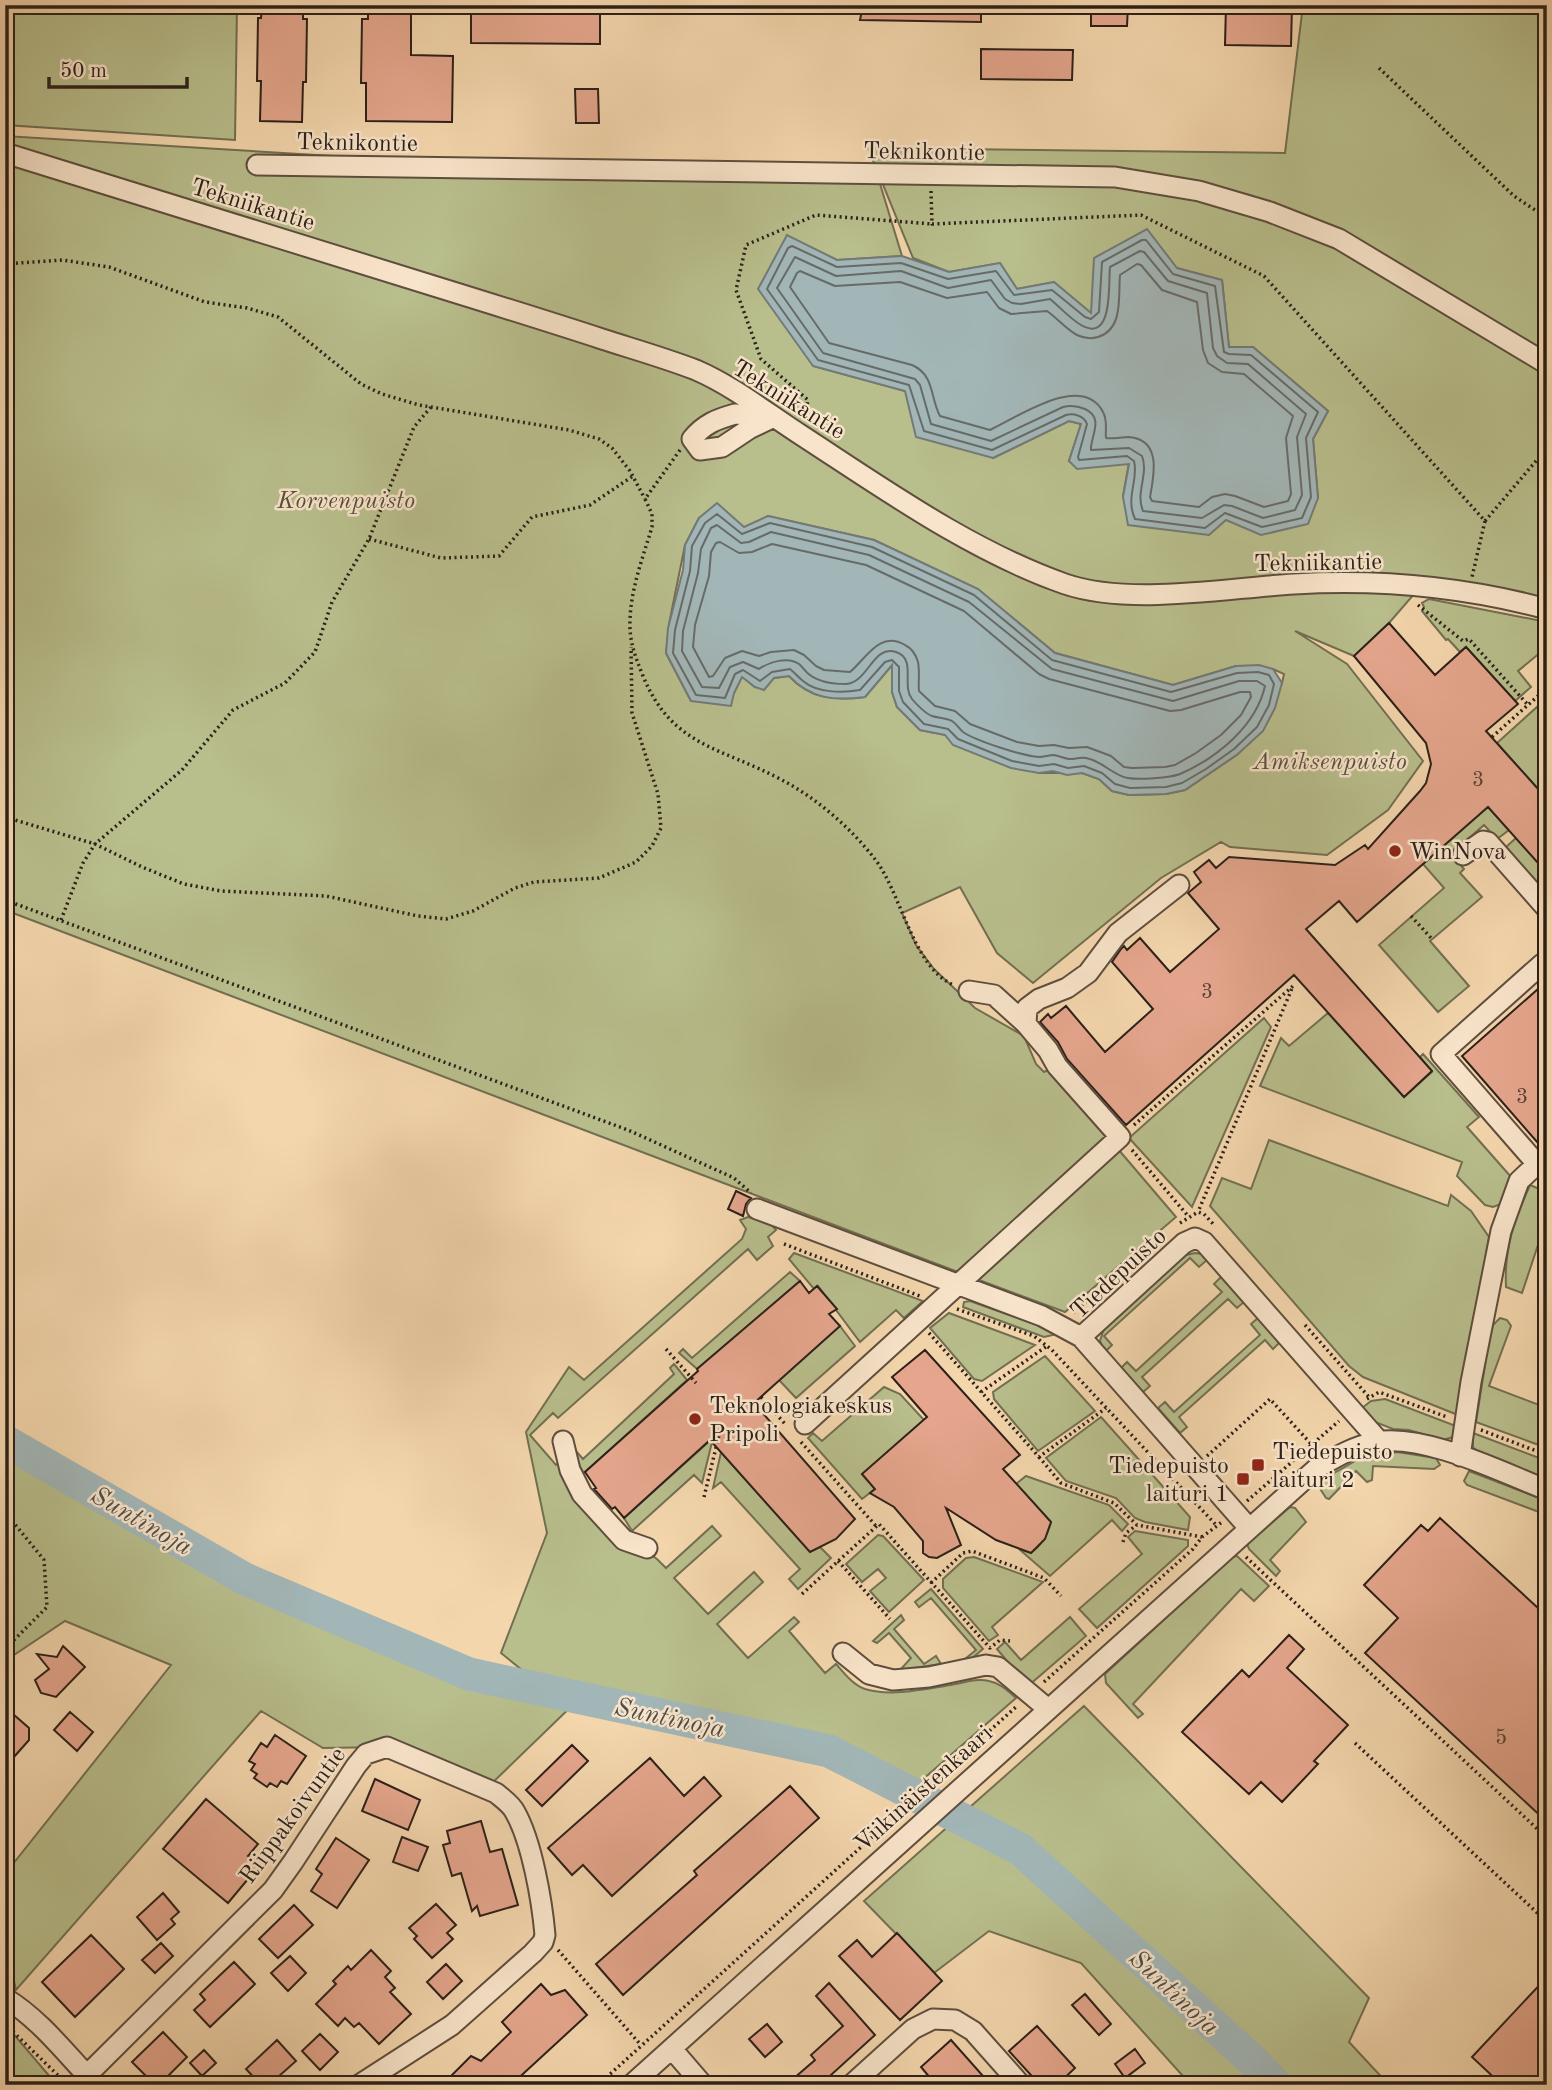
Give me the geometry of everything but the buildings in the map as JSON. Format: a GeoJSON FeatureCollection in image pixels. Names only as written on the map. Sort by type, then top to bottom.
{"type":"FeatureCollection","features":[{"type":"Feature","properties":{"kind":"street","name":"Tekniikantie"},"geometry":{"type":"LineString","coordinates":[[5,153],[700,372],[751,401],[961,535],[1013,562],[1069,585],[1114,593],[1161,594],[1297,584],[1370,583],[1418,594],[1469,593],[1507,598],[1547,609]]}},
{"type":"Feature","properties":{"kind":"street","name":"Teknikontie"},"geometry":{"type":"LineString","coordinates":[[257,165],[1115,177],[1199,191],[1270,212],[1339,239],[1547,364]]}},
{"type":"Feature","properties":{"kind":"street"},"geometry":{"type":"LineString","coordinates":[[735,414],[774,417],[722,447],[700,450],[692,439],[699,430],[713,421],[735,414]]}},
{"type":"Feature","properties":{"kind":"street"},"geometry":{"type":"LineString","coordinates":[[1464,855],[1483,841],[1488,842],[1547,909]]}},
{"type":"Feature","properties":{"kind":"street"},"geometry":{"type":"LineString","coordinates":[[1026,1024],[1027,1008],[1039,999],[1067,988],[1088,973],[1118,933],[1179,885]]}},
{"type":"Feature","properties":{"kind":"street"},"geometry":{"type":"LineString","coordinates":[[1460,1456],[1471,1382],[1500,1231],[1519,1181],[1542,1160],[1441,1054],[1542,964],[1547,964]]}},
{"type":"Feature","properties":{"kind":"street"},"geometry":{"type":"LineString","coordinates":[[805,1424],[1120,1137],[1056,1066],[1048,1050],[1026,1024],[994,995],[969,991]]}},
{"type":"Feature","properties":{"kind":"street"},"geometry":{"type":"LineString","coordinates":[[757,1209],[1042,1316],[1081,1337]]}},
{"type":"Feature","properties":{"kind":"street","name":"Tiedepuisto"},"geometry":{"type":"LineString","coordinates":[[1249,1528],[1081,1337],[1184,1243],[1195,1238],[1204,1242],[1379,1441]]}},
{"type":"Feature","properties":{"kind":"street"},"geometry":{"type":"LineString","coordinates":[[563,1441],[570,1470],[582,1494],[624,1540],[647,1548]]}},
{"type":"Feature","properties":{"kind":"street"},"geometry":{"type":"LineString","coordinates":[[1249,1528],[1317,1468],[1359,1446],[1379,1441],[1416,1443],[1460,1456],[1547,1490]]}},
{"type":"Feature","properties":{"kind":"street","name":"Viikinäistenkaari"},"geometry":{"type":"LineString","coordinates":[[631,2085],[1249,1528]]}},
{"type":"Feature","properties":{"kind":"street"},"geometry":{"type":"LineString","coordinates":[[843,1653],[869,1674],[893,1680],[929,1677],[986,1665],[998,1667],[1048,1709]]}},
{"type":"Feature","properties":{"kind":"street","name":"Riippakoivuntie"},"geometry":{"type":"LineString","coordinates":[[91,2080],[273,1889],[356,1766],[366,1754],[377,1749],[387,1747],[410,1756],[496,1793],[508,1802],[515,1811],[530,1850],[545,1935]]}},
{"type":"Feature","properties":{"kind":"street"},"geometry":{"type":"LineString","coordinates":[[359,2085],[452,2025],[533,1953],[543,1942],[545,1935]]}},
{"type":"Feature","properties":{"kind":"street"},"geometry":{"type":"LineString","coordinates":[[5,1998],[37,2023],[91,2080]]}},
{"type":"Feature","properties":{"kind":"street"},"geometry":{"type":"LineString","coordinates":[[851,2085],[913,2029],[933,2019],[954,2020],[973,2031],[1021,2085]]}},
{"type":"Feature","properties":{"kind":"street"},"geometry":{"type":"LineString","coordinates":[[672,2049],[703,2085]]}},
{"type":"Feature","properties":{"kind":"path"},"geometry":{"type":"LineString","coordinates":[[1379,68],[1514,197],[1547,218]]}},
{"type":"Feature","properties":{"kind":"path"},"geometry":{"type":"LineString","coordinates":[[931,175],[932,224]]}},
{"type":"Feature","properties":{"kind":"path"},"geometry":{"type":"LineString","coordinates":[[801,435],[808,400],[761,359],[736,290],[746,245],[816,215],[932,224],[1141,215],[1264,276],[1485,521]]}},
{"type":"Feature","properties":{"kind":"path"},"geometry":{"type":"LineString","coordinates":[[5,264],[62,260],[109,267],[205,302],[247,308],[278,317],[362,384],[382,394],[431,407],[584,433],[612,448],[633,476],[652,514],[652,527],[631,603],[632,713],[658,794],[661,828],[652,846],[636,862],[599,878],[534,882],[514,888],[473,911],[446,919],[418,916],[326,896],[221,891],[184,884],[95,844],[5,817]]}},
{"type":"Feature","properties":{"kind":"path"},"geometry":{"type":"LineString","coordinates":[[61,920],[83,863],[95,844],[182,770],[233,710],[285,683],[315,652],[332,603],[369,539],[414,427],[431,407]]}},
{"type":"Feature","properties":{"kind":"path"},"geometry":{"type":"LineString","coordinates":[[645,499],[674,456],[692,439]]}},
{"type":"Feature","properties":{"kind":"path"},"geometry":{"type":"LineString","coordinates":[[1469,593],[1485,521],[1547,448]]}},
{"type":"Feature","properties":{"kind":"path"},"geometry":{"type":"LineString","coordinates":[[369,539],[441,558],[499,556],[532,516],[590,505],[633,476]]}},
{"type":"Feature","properties":{"kind":"path"},"geometry":{"type":"LineString","coordinates":[[1418,594],[1463,641],[1469,639],[1528,705]]}},
{"type":"Feature","properties":{"kind":"path"},"geometry":{"type":"LineString","coordinates":[[631,647],[651,696],[666,718],[687,736],[783,780],[833,814],[875,859],[893,891],[914,942],[943,981],[969,991]]}},
{"type":"Feature","properties":{"kind":"path"},"geometry":{"type":"LineString","coordinates":[[1492,737],[1547,688]]}},
{"type":"Feature","properties":{"kind":"path"},"geometry":{"type":"LineString","coordinates":[[5,900],[628,1130],[734,1178],[776,1216]]}},
{"type":"Feature","properties":{"kind":"path"},"geometry":{"type":"LineString","coordinates":[[1412,916],[1432,939]]}},
{"type":"Feature","properties":{"kind":"path"},"geometry":{"type":"LineString","coordinates":[[1188,1216],[1120,1137],[1293,986],[1198,1212]]}},
{"type":"Feature","properties":{"kind":"path"},"geometry":{"type":"LineString","coordinates":[[1179,1224],[1198,1212],[1204,1214],[1220,1230]]}},
{"type":"Feature","properties":{"kind":"path"},"geometry":{"type":"LineString","coordinates":[[784,1244],[1034,1336],[1049,1347],[1233,1543],[1547,1838]]}},
{"type":"Feature","properties":{"kind":"path"},"geometry":{"type":"LineString","coordinates":[[981,1392],[1049,1347],[1072,1314],[1131,1264]]}},
{"type":"Feature","properties":{"kind":"path"},"geometry":{"type":"LineString","coordinates":[[919,1321],[1061,1483],[1114,1503],[1137,1525],[1202,1537]]}},
{"type":"Feature","properties":{"kind":"path"},"geometry":{"type":"LineString","coordinates":[[1304,1324],[1369,1397]]}},
{"type":"Feature","properties":{"kind":"path"},"geometry":{"type":"LineString","coordinates":[[667,1349],[696,1382]]}},
{"type":"Feature","properties":{"kind":"path"},"geometry":{"type":"LineString","coordinates":[[761,1397],[876,1527]]}},
{"type":"Feature","properties":{"kind":"path"},"geometry":{"type":"LineString","coordinates":[[1195,1466],[1270,1399],[1312,1445]]}},
{"type":"Feature","properties":{"kind":"path"},"geometry":{"type":"LineString","coordinates":[[1038,1457],[1107,1408]]}},
{"type":"Feature","properties":{"kind":"path"},"geometry":{"type":"LineString","coordinates":[[704,1497],[720,1431]]}},
{"type":"Feature","properties":{"kind":"path"},"geometry":{"type":"LineString","coordinates":[[5,1512],[44,1560],[47,1608],[5,1649]]}},
{"type":"Feature","properties":{"kind":"path"},"geometry":{"type":"LineString","coordinates":[[802,1594],[879,1524],[990,1648],[1000,1640],[1010,1641]]}},
{"type":"Feature","properties":{"kind":"path"},"geometry":{"type":"LineString","coordinates":[[1123,1542],[1126,1533],[1137,1525]]}},
{"type":"Feature","properties":{"kind":"path"},"geometry":{"type":"LineString","coordinates":[[931,1583],[963,1553],[972,1551],[1044,1578],[1061,1596]]}},
{"type":"Feature","properties":{"kind":"path"},"geometry":{"type":"LineString","coordinates":[[838,1561],[890,1619]]}},
{"type":"Feature","properties":{"kind":"path"},"geometry":{"type":"LineString","coordinates":[[1355,1743],[1547,1922]]}},
{"type":"Feature","properties":{"kind":"path"},"geometry":{"type":"LineString","coordinates":[[598,2085],[928,1785]]}},
{"type":"Feature","properties":{"kind":"path"},"geometry":{"type":"LineString","coordinates":[[545,1935],[641,2045]]}},
{"type":"Feature","properties":{"kind":"path"},"geometry":{"type":"LineString","coordinates":[[5,2024],[68,2085]]}},
{"type":"Feature","properties":{"kind":"green space"},"geometry":{"type":"Polygon","coordinates":[[[5,5],[237,5],[235,140],[5,125],[5,5]]]}},
{"type":"Feature","properties":{"kind":"green space","name":"Korvenpuisto"},"geometry":{"type":"Polygon","coordinates":[[[1303,5],[1547,5],[1547,608],[1421,586],[1389,623],[1354,656],[1295,631],[1347,664],[1423,761],[1388,810],[1327,855],[1230,847],[1221,842],[1161,878],[1033,983],[997,953],[960,887],[902,913],[916,945],[934,969],[975,1008],[1024,1036],[1036,1064],[1044,1072],[1048,1070],[1108,1137],[958,1272],[5,910],[5,136],[548,169],[877,174],[902,256],[837,260],[787,236],[813,366],[905,391],[993,458],[1069,421],[1081,424],[1069,461],[1129,463],[1123,496],[1226,520],[1318,498],[1313,439],[1328,411],[1253,347],[1229,348],[1222,280],[1177,268],[1092,314],[1054,282],[1017,289],[1000,263],[949,272],[913,258],[868,148],[1285,153],[1303,5]],[[768,516],[744,528],[699,518],[685,545],[666,653],[691,701],[734,693],[742,676],[755,687],[774,678],[789,676],[806,690],[824,697],[865,697],[893,664],[892,692],[897,707],[920,730],[946,735],[1039,773],[1082,773],[1099,779],[1112,791],[1129,795],[1166,794],[1185,790],[1238,754],[1282,683],[1284,674],[1273,669],[1236,666],[1173,685],[1055,653],[978,589],[874,540],[768,516]]]}},
{"type":"Feature","properties":{"kind":"green space"},"geometry":{"type":"Polygon","coordinates":[[[1429,599],[1547,622],[1547,647],[1518,671],[1531,687],[1515,701],[1466,647],[1460,652],[1446,640],[1422,611],[1422,603],[1429,599]]]}},
{"type":"Feature","properties":{"kind":"green space"},"geometry":{"type":"Polygon","coordinates":[[[1537,707],[1547,717],[1547,726],[1541,731],[1547,738],[1547,799],[1497,743],[1537,707]]]}},
{"type":"Feature","properties":{"kind":"green space"},"geometry":{"type":"Polygon","coordinates":[[[1482,800],[1509,830],[1497,839],[1484,825],[1451,854],[1464,869],[1460,873],[1482,897],[1430,941],[1469,986],[1438,1012],[1379,945],[1444,888],[1423,864],[1482,800]]]}},
{"type":"Feature","properties":{"kind":"green space"},"geometry":{"type":"Polygon","coordinates":[[[1516,838],[1547,873],[1547,895],[1506,847],[1516,838]]]}},
{"type":"Feature","properties":{"kind":"green space"},"geometry":{"type":"Polygon","coordinates":[[[1328,1013],[1404,1097],[1432,1072],[1420,1057],[1423,1054],[1479,1117],[1467,1127],[1512,1178],[1501,1204],[1493,1207],[1485,1205],[1457,1176],[1462,1162],[1260,1086],[1281,1038],[1289,1046],[1328,1013]]]}},
{"type":"Feature","properties":{"kind":"green space"},"geometry":{"type":"Polygon","coordinates":[[[1264,1018],[1271,1027],[1192,1207],[1129,1138],[1264,1018]]]}},
{"type":"Feature","properties":{"kind":"green space"},"geometry":{"type":"Polygon","coordinates":[[[1269,1140],[1448,1206],[1451,1195],[1471,1211],[1489,1237],[1458,1415],[1363,1377],[1349,1366],[1210,1206],[1222,1178],[1251,1189],[1269,1140]]]}},
{"type":"Feature","properties":{"kind":"green space"},"geometry":{"type":"Polygon","coordinates":[[[1118,1149],[1176,1217],[1065,1312],[979,1280],[979,1273],[1118,1149]]]}},
{"type":"Feature","properties":{"kind":"green space"},"geometry":{"type":"Polygon","coordinates":[[[1530,1185],[1544,1191],[1547,1188],[1547,1241],[1540,1239],[1522,1293],[1506,1287],[1506,1273],[1508,1247],[1530,1185]]]}},
{"type":"Feature","properties":{"kind":"green space"},"geometry":{"type":"Polygon","coordinates":[[[748,1217],[770,1223],[776,1230],[768,1237],[773,1246],[757,1260],[748,1249],[558,1418],[553,1413],[530,1435],[556,1465],[563,1460],[645,1551],[666,1568],[712,1526],[721,1536],[674,1578],[708,1614],[754,1572],[763,1582],[717,1624],[748,1658],[794,1617],[799,1622],[789,1631],[825,1673],[836,1664],[853,1682],[865,1689],[908,1692],[984,1680],[1000,1685],[1016,1698],[921,1781],[829,1741],[522,1670],[501,1653],[547,1533],[526,1432],[569,1367],[584,1380],[742,1239],[746,1229],[740,1220],[748,1217]]]}},
{"type":"Feature","properties":{"kind":"green space"},"geometry":{"type":"Polygon","coordinates":[[[794,1253],[923,1301],[904,1318],[896,1310],[860,1342],[818,1286],[814,1289],[789,1259],[794,1253]]]}},
{"type":"Feature","properties":{"kind":"green space"},"geometry":{"type":"Polygon","coordinates":[[[1195,1253],[1202,1254],[1207,1260],[1199,1267],[1190,1258],[1104,1336],[1112,1345],[1107,1350],[1103,1348],[1100,1341],[1104,1328],[1179,1259],[1195,1253]]]}},
{"type":"Feature","properties":{"kind":"green space"},"geometry":{"type":"Polygon","coordinates":[[[790,1272],[800,1281],[697,1369],[679,1353],[683,1349],[692,1358],[790,1272]]]}},
{"type":"Feature","properties":{"kind":"green space"},"geometry":{"type":"Polygon","coordinates":[[[1221,1277],[1244,1302],[1237,1308],[1228,1299],[1142,1377],[1150,1386],[1143,1392],[1121,1368],[1127,1362],[1136,1371],[1222,1292],[1214,1284],[1221,1277]]]}},
{"type":"Feature","properties":{"kind":"green space"},"geometry":{"type":"Polygon","coordinates":[[[970,1301],[1054,1331],[1053,1335],[1044,1337],[963,1307],[964,1302],[970,1301]]]}},
{"type":"Feature","properties":{"kind":"green space"},"geometry":{"type":"Polygon","coordinates":[[[949,1313],[1035,1345],[982,1381],[974,1379],[930,1328],[949,1313]]]}},
{"type":"Feature","properties":{"kind":"green space"},"geometry":{"type":"Polygon","coordinates":[[[1258,1318],[1280,1342],[1273,1349],[1265,1340],[1179,1417],[1187,1427],[1180,1433],[1158,1408],[1165,1402],[1174,1412],[1260,1335],[1251,1324],[1258,1318]]]}},
{"type":"Feature","properties":{"kind":"green space"},"geometry":{"type":"Polygon","coordinates":[[[1500,1318],[1507,1320],[1511,1326],[1489,1386],[1547,1408],[1547,1448],[1476,1422],[1491,1327],[1500,1318]]]}},
{"type":"Feature","properties":{"kind":"green space"},"geometry":{"type":"Polygon","coordinates":[[[840,1326],[855,1346],[796,1398],[779,1380],[840,1326]]]}},
{"type":"Feature","properties":{"kind":"green space"},"geometry":{"type":"Polygon","coordinates":[[[1045,1356],[1095,1411],[1038,1451],[994,1399],[993,1392],[1045,1356]]]}},
{"type":"Feature","properties":{"kind":"green space"},"geometry":{"type":"Polygon","coordinates":[[[674,1364],[687,1380],[584,1473],[570,1455],[575,1450],[583,1459],[674,1374],[670,1368],[674,1364]]]}},
{"type":"Feature","properties":{"kind":"green space"},"geometry":{"type":"Polygon","coordinates":[[[884,1387],[900,1394],[924,1420],[862,1474],[875,1489],[862,1499],[808,1438],[813,1433],[822,1441],[884,1387]]]}},
{"type":"Feature","properties":{"kind":"green space"},"geometry":{"type":"Polygon","coordinates":[[[1385,1399],[1456,1426],[1453,1437],[1443,1440],[1409,1430],[1393,1429],[1375,1422],[1362,1408],[1371,1401],[1385,1399]]]}},
{"type":"Feature","properties":{"kind":"green space"},"geometry":{"type":"Polygon","coordinates":[[[1101,1417],[1190,1517],[1188,1530],[1135,1518],[1116,1498],[1066,1481],[1046,1458],[1101,1417]]]}},
{"type":"Feature","properties":{"kind":"green space"},"geometry":{"type":"Polygon","coordinates":[[[1473,1433],[1547,1461],[1547,1479],[1479,1454],[1473,1447],[1473,1433]]]}},
{"type":"Feature","properties":{"kind":"green space"},"geometry":{"type":"Polygon","coordinates":[[[713,1438],[702,1483],[694,1475],[632,1531],[624,1518],[713,1438]]]}},
{"type":"Feature","properties":{"kind":"green space"},"geometry":{"type":"Polygon","coordinates":[[[5,1441],[245,1579],[469,1674],[580,1698],[486,1789],[387,1747],[323,1748],[261,1711],[16,1990],[5,1943],[5,1874],[171,1665],[65,1621],[5,1661],[5,1441]]]}},
{"type":"Feature","properties":{"kind":"green space"},"geometry":{"type":"Polygon","coordinates":[[[721,1452],[810,1552],[820,1547],[831,1558],[798,1589],[789,1579],[800,1569],[721,1482],[713,1488],[721,1452]]]}},
{"type":"Feature","properties":{"kind":"green space"},"geometry":{"type":"Polygon","coordinates":[[[1397,1452],[1436,1458],[1440,1465],[1434,1469],[1373,1466],[1372,1480],[1367,1482],[1356,1471],[1329,1499],[1319,1487],[1320,1481],[1357,1460],[1397,1452]]]}},
{"type":"Feature","properties":{"kind":"green space"},"geometry":{"type":"Polygon","coordinates":[[[1469,1471],[1547,1501],[1547,1515],[1467,1485],[1464,1481],[1469,1471]]]}},
{"type":"Feature","properties":{"kind":"green space"},"geometry":{"type":"Polygon","coordinates":[[[1026,1476],[1109,1505],[1128,1524],[1122,1531],[1112,1520],[1050,1576],[1019,1549],[1031,1553],[1035,1550],[1044,1539],[1051,1522],[1016,1484],[1026,1476]]]}},
{"type":"Feature","properties":{"kind":"green space"},"geometry":{"type":"Polygon","coordinates":[[[1290,1507],[1295,1508],[1306,1522],[1270,1560],[1280,1571],[1276,1576],[1247,1544],[1290,1507]]]}},
{"type":"Feature","properties":{"kind":"green space"},"geometry":{"type":"Polygon","coordinates":[[[1135,1531],[1188,1540],[1188,1546],[1097,1628],[1079,1609],[1142,1554],[1128,1537],[1135,1531]]]}},
{"type":"Feature","properties":{"kind":"green space"},"geometry":{"type":"Polygon","coordinates":[[[878,1535],[883,1536],[924,1580],[889,1612],[870,1591],[886,1578],[878,1569],[862,1582],[846,1564],[878,1535]]]}},
{"type":"Feature","properties":{"kind":"green space"},"geometry":{"type":"Polygon","coordinates":[[[1237,1556],[1269,1586],[1254,1601],[1241,1589],[1133,1704],[1143,1714],[1138,1718],[1106,1683],[1105,1674],[1232,1557],[1237,1556]]]}},
{"type":"Feature","properties":{"kind":"green space"},"geometry":{"type":"Polygon","coordinates":[[[974,1557],[1043,1582],[992,1627],[998,1635],[989,1641],[943,1588],[943,1579],[966,1558],[974,1557]]]}},
{"type":"Feature","properties":{"kind":"green space"},"geometry":{"type":"Polygon","coordinates":[[[931,1589],[983,1649],[970,1660],[965,1659],[976,1650],[931,1598],[919,1607],[915,1602],[931,1589]]]}},
{"type":"Feature","properties":{"kind":"green space"},"geometry":{"type":"Polygon","coordinates":[[[901,1615],[904,1620],[894,1629],[924,1664],[936,1656],[941,1664],[900,1670],[911,1658],[889,1633],[877,1643],[873,1641],[901,1615]]]}},
{"type":"Feature","properties":{"kind":"green space"},"geometry":{"type":"Polygon","coordinates":[[[1070,1617],[1086,1636],[1028,1686],[997,1649],[1005,1642],[1021,1660],[1070,1617]]]}},
{"type":"Feature","properties":{"kind":"green space"},"geometry":{"type":"Polygon","coordinates":[[[1084,1706],[1369,1998],[1349,2042],[1389,2085],[1191,2085],[1081,1963],[989,1931],[934,1973],[864,1901],[1084,1706]]]}},
{"type":"Feature","properties":{"kind":"green space"},"geometry":{"type":"Polygon","coordinates":[[[5,2024],[51,2078],[44,2085],[5,2085],[5,2024]]]}},
{"type":"Feature","properties":{"kind":"water"},"geometry":{"type":"Polygon","coordinates":[[[1147,229],[1177,268],[1222,280],[1229,347],[1253,347],[1328,411],[1313,439],[1318,498],[1308,524],[1261,535],[1226,520],[1209,535],[1128,525],[1123,497],[1129,464],[1077,469],[1069,461],[1081,424],[1069,421],[993,458],[916,437],[905,391],[813,366],[758,289],[787,235],[837,260],[902,256],[949,272],[1000,263],[1017,289],[1054,282],[1091,313],[1094,258],[1147,229]]]}},
{"type":"Feature","properties":{"kind":"water"},"geometry":{"type":"Polygon","coordinates":[[[717,503],[744,527],[768,516],[874,540],[978,589],[1055,653],[1173,685],[1236,666],[1259,665],[1273,669],[1282,683],[1275,708],[1263,731],[1238,754],[1185,790],[1166,794],[1129,795],[1112,791],[1099,779],[1082,773],[1067,775],[1053,771],[1039,773],[1011,768],[953,745],[945,735],[920,730],[897,707],[892,692],[892,665],[865,697],[824,697],[806,690],[789,676],[774,678],[764,690],[742,677],[731,706],[691,701],[666,653],[668,628],[683,570],[685,545],[699,518],[717,503]]]}},
{"type":"Feature","properties":{"kind":"waterway","name":"Suntinoja"},"geometry":{"type":"LineString","coordinates":[[5,1441],[245,1579],[469,1674],[829,1751],[1020,1849],[1276,2085]]}},
{"type":"Feature","properties":{"kind":"place","name":"WinNova"},"geometry":{"type":"Point","coordinates":[1395,851]}},
{"type":"Feature","properties":{"kind":"place","name":"Teknologiakeskus Pripoli"},"geometry":{"type":"Point","coordinates":[695,1419]}},
{"type":"Feature","properties":{"kind":"place","name":"Tiedepuisto laituri 2"},"geometry":{"type":"Point","coordinates":[1258,1465]}},
{"type":"Feature","properties":{"kind":"place","name":"Tiedepuisto laituri 1"},"geometry":{"type":"Point","coordinates":[1243,1479]}},
{"type":"Feature","properties":{"kind":"park label","name":"Amiksenpuisto"},"geometry":{"type":"Point","coordinates":[1330,761]}}]}
